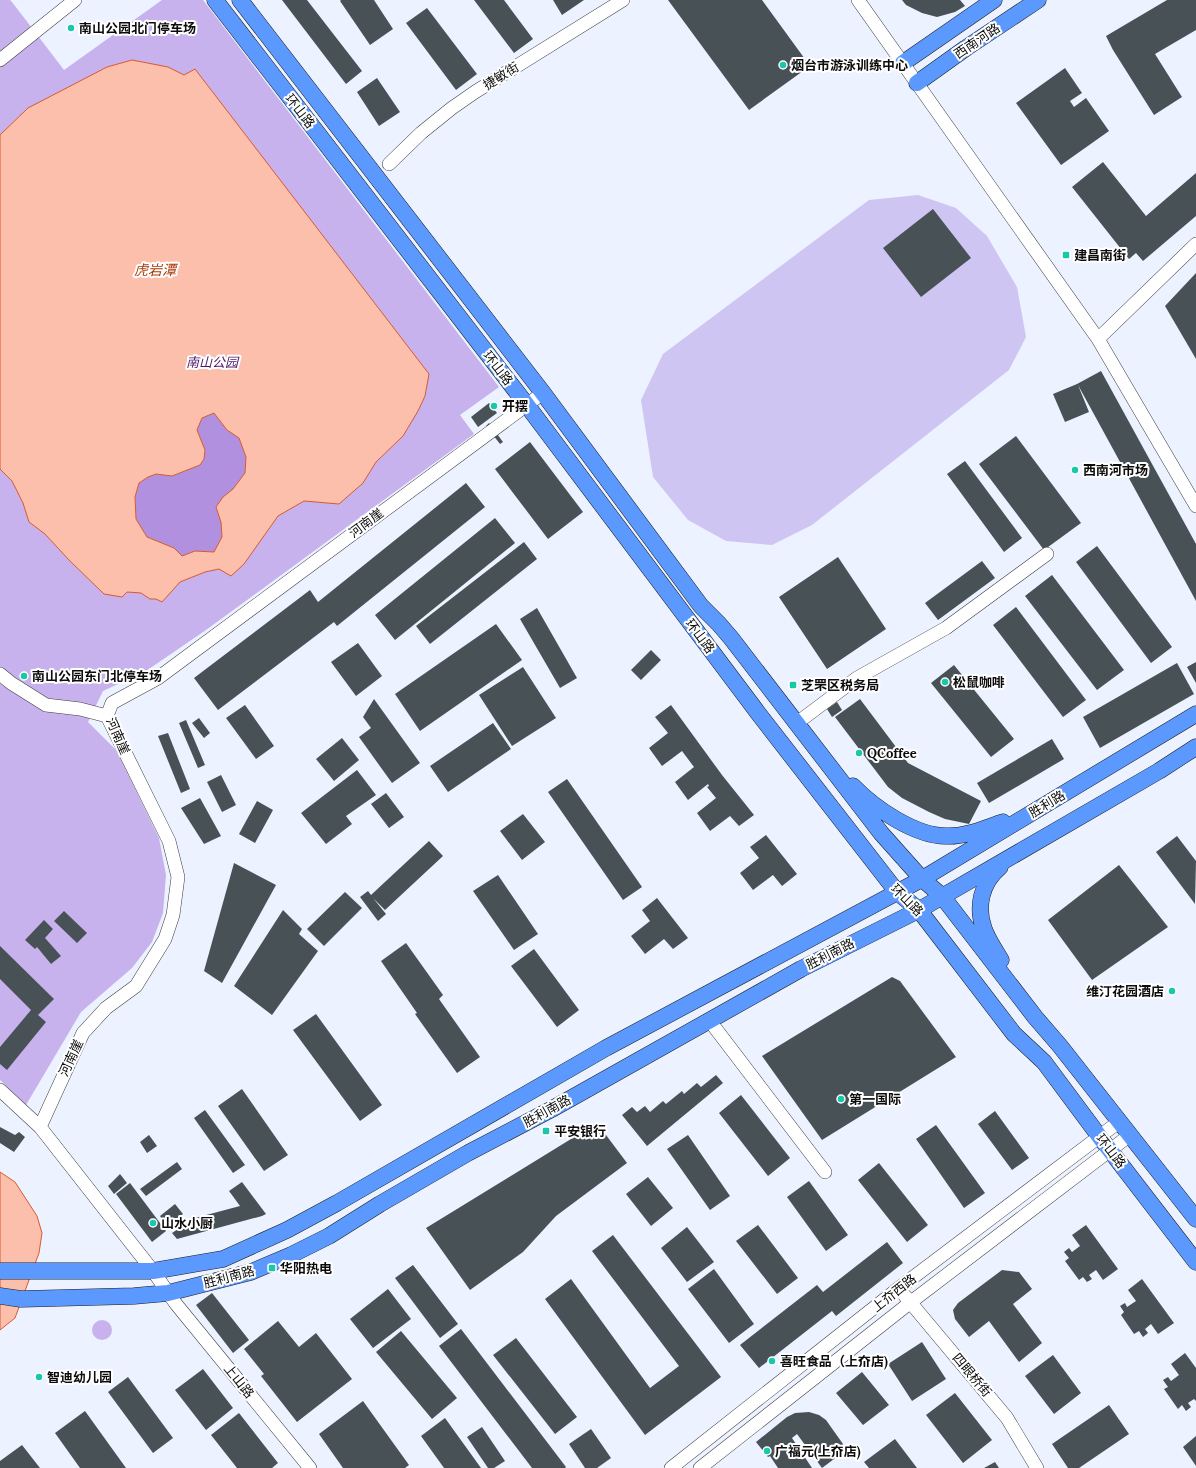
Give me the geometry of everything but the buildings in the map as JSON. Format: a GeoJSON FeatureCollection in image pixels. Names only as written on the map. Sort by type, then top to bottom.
{"type":"FeatureCollection","features":[{"type":"Feature","properties":{"kind":"main road","name":"环山路"},"geometry":{"type":"LineString","coordinates":[[215,0],[526,404],[713,653],[897,892],[919,910],[1014,1034],[1044,1062],[1109,1150],[1196,1262]]}},
{"type":"Feature","properties":{"kind":"main road","name":"环山路"},"geometry":{"type":"LineString","coordinates":[[240,0],[543,393],[701,606],[731,638],[881,833],[922,879],[942,896],[1025,1005],[1120,1121],[1196,1219]]}},
{"type":"Feature","properties":{"kind":"main road","name":"西南河路"},"geometry":{"type":"LineString","coordinates":[[903,63],[994,0]]}},
{"type":"Feature","properties":{"kind":"main road","name":"西南河路"},"geometry":{"type":"LineString","coordinates":[[917,83],[1038,0]]}},
{"type":"Feature","properties":{"kind":"main road"},"geometry":{"type":"LineString","coordinates":[[713,653],[731,638]]}},
{"type":"Feature","properties":{"kind":"main road","name":"胜利路"},"geometry":{"type":"LineString","coordinates":[[897,892],[922,879],[1196,714]]}},
{"type":"Feature","properties":{"kind":"main road","name":"胜利路"},"geometry":{"type":"LineString","coordinates":[[919,910],[1152,775],[1196,747]]}},
{"type":"Feature","properties":{"kind":"main road"},"geometry":{"type":"LineString","coordinates":[[820,753],[855,789],[890,816],[921,832],[946,836],[971,833],[1038,809]]}},
{"type":"Feature","properties":{"kind":"main road"},"geometry":{"type":"LineString","coordinates":[[1014,855],[986,882],[982,894],[980,910],[984,930],[1025,1005]]}},
{"type":"Feature","properties":{"kind":"main road","name":"胜利南路"},"geometry":{"type":"LineString","coordinates":[[153,1271],[223,1259],[287,1230],[344,1199],[606,1048],[897,892]]}},
{"type":"Feature","properties":{"kind":"main road","name":"胜利南路"},"geometry":{"type":"LineString","coordinates":[[168,1293],[251,1272],[291,1255],[329,1236],[380,1204],[468,1153],[552,1109],[801,969],[919,910]]}},
{"type":"Feature","properties":{"kind":"main road"},"geometry":{"type":"LineString","coordinates":[[0,1271],[153,1271]]}},
{"type":"Feature","properties":{"kind":"main road"},"geometry":{"type":"LineString","coordinates":[[0,1296],[21,1299],[134,1296],[168,1293]]}},
{"type":"Feature","properties":{"kind":"street"},"geometry":{"type":"LineString","coordinates":[[0,60],[75,0]]}},
{"type":"Feature","properties":{"kind":"street","name":"捷敏街"},"geometry":{"type":"LineString","coordinates":[[389,164],[421,133],[452,108],[475,92],[623,0]]}},
{"type":"Feature","properties":{"kind":"street"},"geometry":{"type":"LineString","coordinates":[[858,0],[1098,339],[1196,506]]}},
{"type":"Feature","properties":{"kind":"street"},"geometry":{"type":"LineString","coordinates":[[1098,339],[1196,244]]}},
{"type":"Feature","properties":{"kind":"street","name":"河南崖"},"geometry":{"type":"LineString","coordinates":[[40,1127],[83,1033],[106,1008],[136,986],[165,939],[173,915],[178,877],[169,841],[107,716],[112,703],[158,678],[526,404],[543,393]]}},
{"type":"Feature","properties":{"kind":"street"},"geometry":{"type":"LineString","coordinates":[[797,723],[857,678],[946,628],[1047,554]]}},
{"type":"Feature","properties":{"kind":"street"},"geometry":{"type":"LineString","coordinates":[[0,674],[11,683],[46,705],[80,708],[107,716]]}},
{"type":"Feature","properties":{"kind":"street"},"geometry":{"type":"LineString","coordinates":[[709,1020],[825,1172]]}},
{"type":"Feature","properties":{"kind":"street","name":"上山路"},"geometry":{"type":"LineString","coordinates":[[0,1090],[40,1127],[153,1271],[168,1293],[310,1468]]}},
{"type":"Feature","properties":{"kind":"street","name":"上夼西路"},"geometry":{"type":"LineString","coordinates":[[671,1468],[899,1288],[1120,1121]]}},
{"type":"Feature","properties":{"kind":"street","name":"上夼西路"},"geometry":{"type":"LineString","coordinates":[[700,1468],[911,1302],[1130,1135]]}},
{"type":"Feature","properties":{"kind":"street","name":"四眼桥街"},"geometry":{"type":"LineString","coordinates":[[899,1288],[1007,1418],[1037,1468]]}},
{"type":"Feature","properties":{"kind":"green space","name":"南山公园"},"geometry":{"type":"Polygon","coordinates":[[[0,0],[10,0],[12,2],[64,70],[162,0],[203,0],[499,387],[460,415],[474,434],[206,630],[146,671],[103,691],[88,722],[116,750],[159,838],[166,875],[163,913],[152,942],[132,968],[81,1012],[26,1105],[0,1080],[0,0]]]}},
{"type":"Feature","properties":{"kind":"green space"},"geometry":{"type":"Polygon","coordinates":[[[102,1320],[109,1323],[112,1330],[109,1337],[102,1340],[95,1337],[92,1330],[95,1323],[102,1320]]]}},
{"type":"Feature","properties":{"kind":"shaded area"},"geometry":{"type":"Polygon","coordinates":[[[918,195],[956,208],[987,236],[1017,287],[1026,337],[1009,370],[812,525],[772,545],[726,541],[688,520],[653,477],[641,400],[663,354],[869,200],[918,195]]]}},
{"type":"Feature","properties":{"kind":"shaded area"},"geometry":{"type":"Polygon","coordinates":[[[214,413],[227,430],[239,438],[246,457],[245,473],[233,489],[223,497],[216,507],[221,522],[222,537],[214,552],[195,551],[182,556],[173,548],[147,537],[136,519],[135,497],[139,483],[148,477],[156,474],[172,476],[200,465],[197,430],[202,418],[214,413]]]}},
{"type":"Feature","properties":{"kind":"water","name":"虎岩潭"},"geometry":{"type":"Polygon","coordinates":[[[132,60],[168,67],[184,75],[195,69],[429,374],[425,396],[403,436],[376,462],[363,483],[339,504],[304,501],[278,516],[244,564],[231,576],[219,569],[205,572],[180,582],[162,602],[156,599],[150,599],[141,593],[127,592],[122,597],[104,594],[45,534],[29,522],[23,503],[12,481],[0,469],[0,135],[28,108],[107,67],[132,60]],[[214,413],[202,418],[197,430],[205,450],[204,459],[200,465],[172,476],[156,474],[139,483],[135,497],[136,519],[147,537],[174,548],[182,556],[195,551],[214,552],[222,537],[221,522],[216,507],[223,497],[233,489],[245,473],[246,457],[239,438],[227,430],[214,413]]]}},
{"type":"Feature","properties":{"kind":"water"},"geometry":{"type":"Polygon","coordinates":[[[0,1172],[15,1182],[37,1216],[42,1233],[39,1253],[15,1318],[0,1330],[0,1172]]]}},
{"type":"Feature","properties":{"kind":"place","name":"南山公园北门停车场"},"geometry":{"type":"Point","coordinates":[71,28]}},
{"type":"Feature","properties":{"kind":"place","name":"烟台市游泳训练中心"},"geometry":{"type":"Point","coordinates":[783,65]}},
{"type":"Feature","properties":{"kind":"place","name":"建昌南街"},"geometry":{"type":"Point","coordinates":[1066,255]}},
{"type":"Feature","properties":{"kind":"place","name":"开摆"},"geometry":{"type":"Point","coordinates":[494,406]}},
{"type":"Feature","properties":{"kind":"place","name":"西南河市场"},"geometry":{"type":"Point","coordinates":[1075,470]}},
{"type":"Feature","properties":{"kind":"place","name":"南山公园东门北停车场"},"geometry":{"type":"Point","coordinates":[24,676]}},
{"type":"Feature","properties":{"kind":"place","name":"松鼠咖啡"},"geometry":{"type":"Point","coordinates":[945,682]}},
{"type":"Feature","properties":{"kind":"place","name":"芝罘区税务局"},"geometry":{"type":"Point","coordinates":[793,685]}},
{"type":"Feature","properties":{"kind":"place","name":"QCoffee"},"geometry":{"type":"Point","coordinates":[859,753]}},
{"type":"Feature","properties":{"kind":"place","name":"维汀花园酒店"},"geometry":{"type":"Point","coordinates":[1172,991]}},
{"type":"Feature","properties":{"kind":"place","name":"第一国际"},"geometry":{"type":"Point","coordinates":[841,1099]}},
{"type":"Feature","properties":{"kind":"place","name":"平安银行"},"geometry":{"type":"Point","coordinates":[546,1131]}},
{"type":"Feature","properties":{"kind":"place","name":"山水小厨"},"geometry":{"type":"Point","coordinates":[153,1223]}},
{"type":"Feature","properties":{"kind":"place","name":"华阳热电"},"geometry":{"type":"Point","coordinates":[272,1268]}},
{"type":"Feature","properties":{"kind":"place","name":"喜旺食品（上夼店)"},"geometry":{"type":"Point","coordinates":[772,1361]}},
{"type":"Feature","properties":{"kind":"place","name":"智迪幼儿园"},"geometry":{"type":"Point","coordinates":[39,1377]}},
{"type":"Feature","properties":{"kind":"place","name":"广福元(上夼店)"},"geometry":{"type":"Point","coordinates":[767,1451]}}]}
